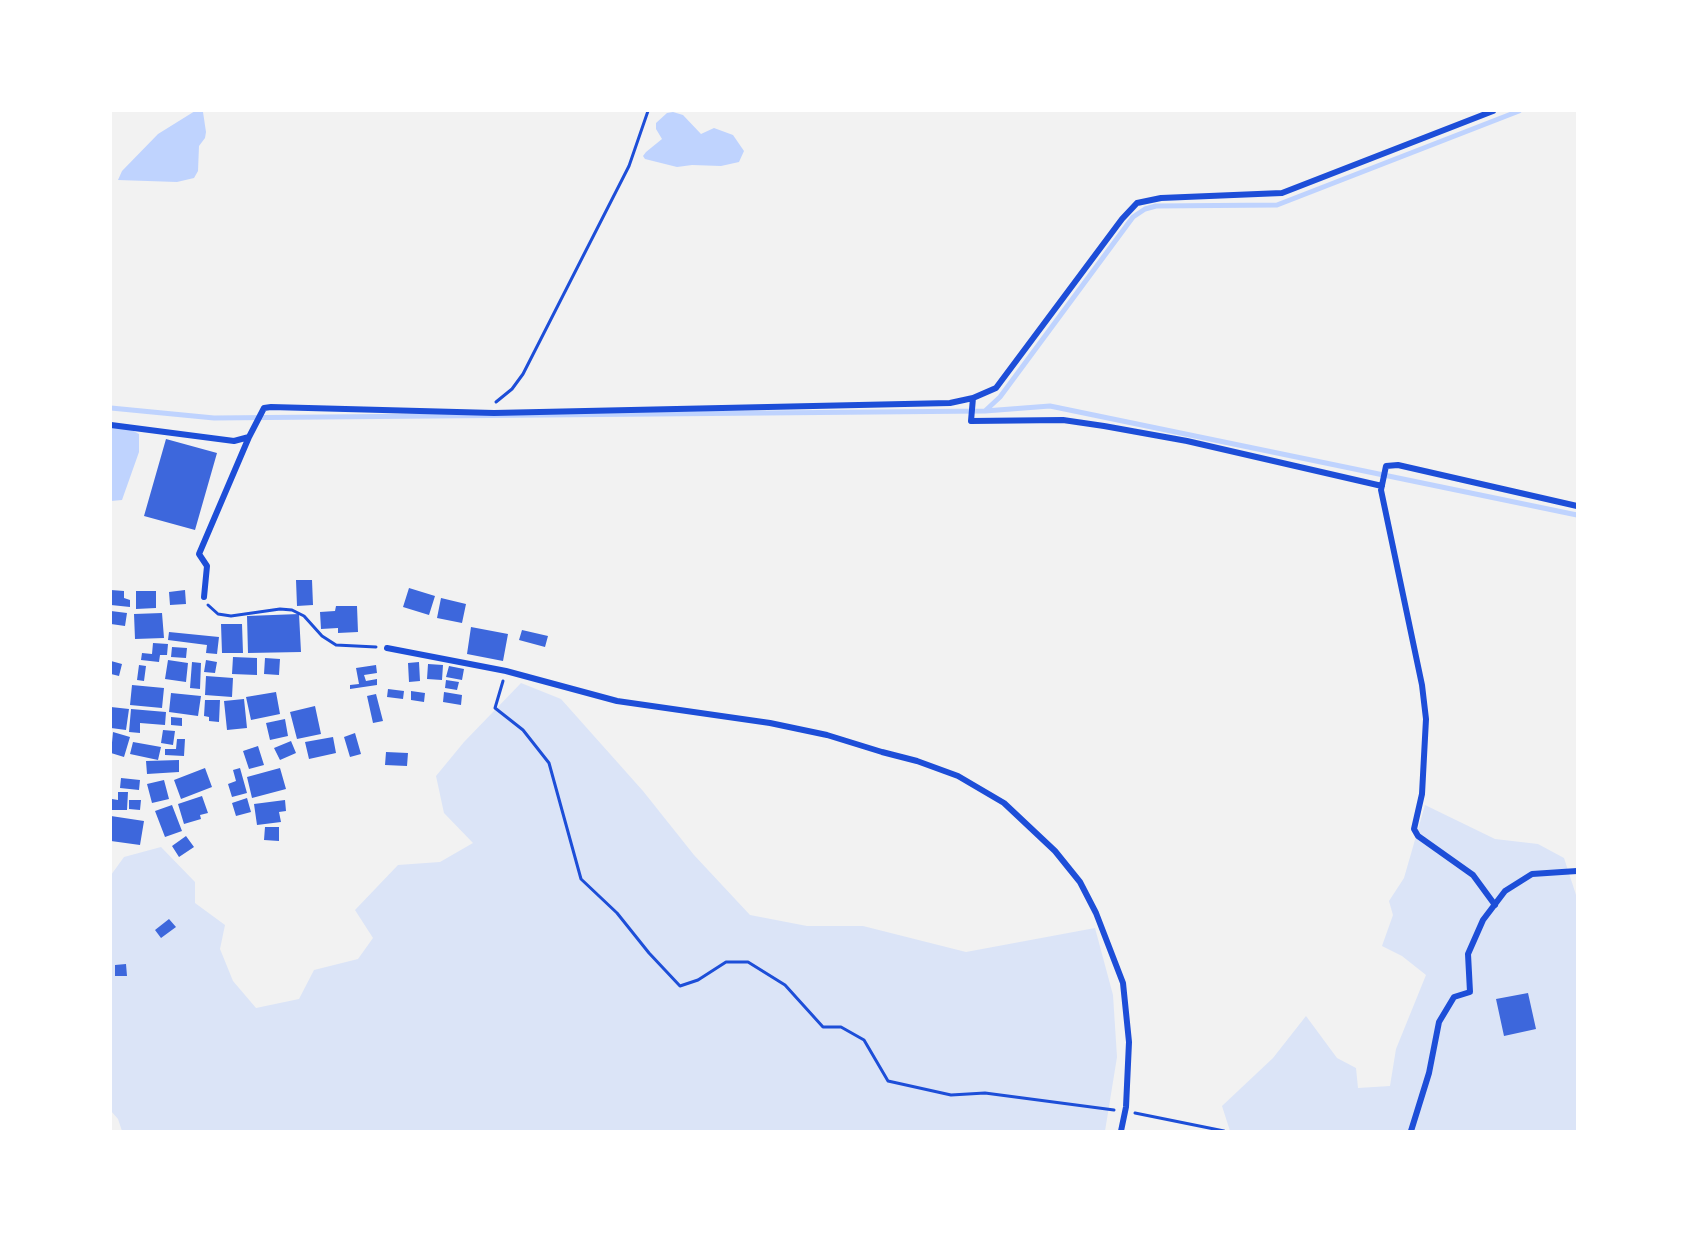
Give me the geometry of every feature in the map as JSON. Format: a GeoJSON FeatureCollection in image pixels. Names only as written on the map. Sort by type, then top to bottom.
{"type":"FeatureCollection","features":[{"type":"Feature","properties":{"kind":"street"},"geometry":{"type":"LineString","coordinates":[[204,597],[207,566],[200,555],[249,437],[262,411],[271,407],[480,413],[973,401],[996,388],[1122,219],[1137,203],[1161,198],[1282,193],[1493,111]]}},
{"type":"Feature","properties":{"kind":"street"},"geometry":{"type":"LineString","coordinates":[[973,401],[970,421],[1063,420],[1104,426],[1187,441],[1383,484]]}},
{"type":"Feature","properties":{"kind":"street"},"geometry":{"type":"LineString","coordinates":[[111,425],[234,441],[249,437]]}},
{"type":"Feature","properties":{"kind":"street"},"geometry":{"type":"LineString","coordinates":[[1495,905],[1473,875],[1418,836],[1414,829],[1422,794],[1426,719],[1422,685],[1383,484],[1386,466],[1398,465],[1577,506]]}},
{"type":"Feature","properties":{"kind":"street"},"geometry":{"type":"LineString","coordinates":[[387,648],[506,670],[617,701],[770,723],[827,735],[882,753],[917,760],[958,776],[1004,803],[1061,859],[1080,882],[1096,913],[1123,983],[1129,1042],[1126,1111],[1121,1131]]}},
{"type":"Feature","properties":{"kind":"street"},"geometry":{"type":"LineString","coordinates":[[1411,1131],[1429,1073],[1439,1022],[1454,997],[1470,992],[1468,954],[1483,920],[1505,891],[1532,874],[1577,871]]}},
{"type":"Feature","properties":{"kind":"path"},"geometry":{"type":"LineString","coordinates":[[480,413],[512,389],[523,374],[629,166],[648,111]]}},
{"type":"Feature","properties":{"kind":"path"},"geometry":{"type":"LineString","coordinates":[[204,597],[211,609],[218,614],[231,616],[280,609],[292,610],[304,616],[322,636],[336,645],[387,648]]}},
{"type":"Feature","properties":{"kind":"path"},"geometry":{"type":"LineString","coordinates":[[506,670],[495,708],[523,730],[549,763],[581,879],[617,913],[649,953],[680,986],[698,980],[726,962],[748,962],[785,985],[823,1027],[841,1027],[864,1040],[888,1081],[951,1095],[985,1093],[1126,1111],[1224,1131]]}},
{"type":"Feature","properties":{"kind":"shaded area"},"geometry":{"type":"Polygon","coordinates":[[[521,683],[561,699],[643,791],[694,855],[750,915],[807,926],[863,926],[966,952],[1095,928],[1113,995],[1117,1057],[1105,1131],[122,1131],[118,1119],[111,1111],[111,875],[124,857],[161,847],[195,882],[195,903],[225,925],[220,949],[233,981],[256,1008],[299,999],[314,970],[358,959],[373,938],[355,910],[398,865],[440,862],[473,843],[444,813],[436,776],[464,742],[521,683]]]}},
{"type":"Feature","properties":{"kind":"shaded area"},"geometry":{"type":"Polygon","coordinates":[[[1425,805],[1495,839],[1538,844],[1564,858],[1577,898],[1577,1131],[1230,1131],[1222,1106],[1273,1058],[1306,1016],[1337,1058],[1356,1068],[1358,1088],[1390,1086],[1396,1049],[1426,975],[1402,956],[1382,946],[1393,915],[1389,901],[1404,878],[1425,805]]]}},
{"type":"Feature","properties":{"kind":"water"},"geometry":{"type":"Polygon","coordinates":[[[195,111],[203,112],[206,132],[199,146],[198,171],[194,178],[177,182],[118,180],[122,171],[158,134],[195,111]]]}},
{"type":"Feature","properties":{"kind":"water"},"geometry":{"type":"Polygon","coordinates":[[[667,113],[683,115],[701,134],[714,128],[733,135],[744,151],[739,162],[721,166],[677,167],[645,159],[643,156],[646,152],[662,139],[656,129],[656,123],[667,113]]]}},
{"type":"Feature","properties":{"kind":"water"},"geometry":{"type":"Polygon","coordinates":[[[111,426],[126,427],[139,434],[139,452],[122,500],[111,501],[111,426]]]}},
{"type":"Feature","properties":{"kind":"building"},"geometry":{"type":"Polygon","coordinates":[[[166,439],[217,453],[195,530],[144,516],[166,439]]]}},
{"type":"Feature","properties":{"kind":"building"},"geometry":{"type":"Polygon","coordinates":[[[296,580],[312,580],[313,605],[297,606],[296,580]]]}},
{"type":"Feature","properties":{"kind":"building"},"geometry":{"type":"Polygon","coordinates":[[[409,588],[435,596],[429,615],[403,607],[409,588]]]}},
{"type":"Feature","properties":{"kind":"building"},"geometry":{"type":"Polygon","coordinates":[[[111,590],[124,591],[124,598],[130,600],[130,607],[111,605],[111,590]]]}},
{"type":"Feature","properties":{"kind":"building"},"geometry":{"type":"Polygon","coordinates":[[[185,590],[186,604],[170,605],[169,592],[185,590]]]}},
{"type":"Feature","properties":{"kind":"building"},"geometry":{"type":"Polygon","coordinates":[[[136,591],[156,591],[156,608],[136,609],[136,591]]]}},
{"type":"Feature","properties":{"kind":"building"},"geometry":{"type":"Polygon","coordinates":[[[441,598],[466,604],[462,623],[437,618],[441,598]]]}},
{"type":"Feature","properties":{"kind":"building"},"geometry":{"type":"Polygon","coordinates":[[[336,606],[357,606],[358,632],[338,633],[338,628],[321,629],[320,612],[335,611],[336,606]]]}},
{"type":"Feature","properties":{"kind":"building"},"geometry":{"type":"Polygon","coordinates":[[[111,611],[127,613],[125,626],[111,624],[111,611]]]}},
{"type":"Feature","properties":{"kind":"building"},"geometry":{"type":"Polygon","coordinates":[[[162,613],[164,638],[135,639],[134,614],[162,613]]]}},
{"type":"Feature","properties":{"kind":"building"},"geometry":{"type":"Polygon","coordinates":[[[299,614],[301,652],[248,653],[247,616],[299,614]]]}},
{"type":"Feature","properties":{"kind":"building"},"geometry":{"type":"Polygon","coordinates":[[[221,624],[242,624],[243,653],[222,653],[221,624]]]}},
{"type":"Feature","properties":{"kind":"building"},"geometry":{"type":"Polygon","coordinates":[[[471,627],[508,634],[503,661],[467,654],[471,627]]]}},
{"type":"Feature","properties":{"kind":"building"},"geometry":{"type":"Polygon","coordinates":[[[522,630],[548,636],[545,647],[519,640],[522,630]]]}},
{"type":"Feature","properties":{"kind":"building"},"geometry":{"type":"Polygon","coordinates":[[[169,632],[219,637],[217,654],[206,653],[207,645],[168,640],[169,632]]]}},
{"type":"Feature","properties":{"kind":"building"},"geometry":{"type":"Polygon","coordinates":[[[153,643],[168,644],[167,655],[160,655],[159,662],[141,660],[142,653],[152,654],[153,643]]]}},
{"type":"Feature","properties":{"kind":"building"},"geometry":{"type":"Polygon","coordinates":[[[172,647],[187,648],[186,658],[171,657],[172,647]]]}},
{"type":"Feature","properties":{"kind":"building"},"geometry":{"type":"Polygon","coordinates":[[[233,657],[257,658],[257,675],[232,674],[233,657]]]}},
{"type":"Feature","properties":{"kind":"building"},"geometry":{"type":"Polygon","coordinates":[[[265,658],[280,659],[279,675],[264,674],[265,658]]]}},
{"type":"Feature","properties":{"kind":"building"},"geometry":{"type":"Polygon","coordinates":[[[168,660],[188,663],[186,682],[165,679],[168,660]]]}},
{"type":"Feature","properties":{"kind":"building"},"geometry":{"type":"Polygon","coordinates":[[[206,660],[217,662],[215,673],[204,672],[206,660]]]}},
{"type":"Feature","properties":{"kind":"building"},"geometry":{"type":"Polygon","coordinates":[[[111,661],[122,664],[119,676],[111,674],[111,661]]]}},
{"type":"Feature","properties":{"kind":"building"},"geometry":{"type":"Polygon","coordinates":[[[192,662],[201,663],[200,689],[190,688],[192,662]]]}},
{"type":"Feature","properties":{"kind":"building"},"geometry":{"type":"Polygon","coordinates":[[[419,662],[420,681],[409,682],[408,663],[419,662]]]}},
{"type":"Feature","properties":{"kind":"building"},"geometry":{"type":"Polygon","coordinates":[[[428,664],[443,665],[442,680],[427,679],[428,664]]]}},
{"type":"Feature","properties":{"kind":"building"},"geometry":{"type":"Polygon","coordinates":[[[139,665],[146,666],[144,681],[137,680],[139,665]]]}},
{"type":"Feature","properties":{"kind":"building"},"geometry":{"type":"Polygon","coordinates":[[[376,665],[377,673],[364,675],[366,681],[377,679],[377,685],[350,689],[350,685],[359,684],[356,668],[376,665]]]}},
{"type":"Feature","properties":{"kind":"building"},"geometry":{"type":"Polygon","coordinates":[[[449,666],[464,669],[462,680],[446,677],[449,666]]]}},
{"type":"Feature","properties":{"kind":"building"},"geometry":{"type":"Polygon","coordinates":[[[206,676],[233,678],[232,697],[205,695],[206,676]]]}},
{"type":"Feature","properties":{"kind":"building"},"geometry":{"type":"Polygon","coordinates":[[[446,680],[459,682],[457,690],[445,688],[446,680]]]}},
{"type":"Feature","properties":{"kind":"building"},"geometry":{"type":"Polygon","coordinates":[[[132,685],[164,688],[162,708],[130,705],[132,685]]]}},
{"type":"Feature","properties":{"kind":"building"},"geometry":{"type":"Polygon","coordinates":[[[388,689],[404,691],[403,699],[387,697],[388,689]]]}},
{"type":"Feature","properties":{"kind":"building"},"geometry":{"type":"Polygon","coordinates":[[[411,691],[425,693],[424,702],[411,700],[411,691]]]}},
{"type":"Feature","properties":{"kind":"building"},"geometry":{"type":"Polygon","coordinates":[[[276,692],[280,714],[251,720],[246,697],[276,692]]]}},
{"type":"Feature","properties":{"kind":"building"},"geometry":{"type":"Polygon","coordinates":[[[444,692],[462,695],[461,705],[443,702],[444,692]]]}},
{"type":"Feature","properties":{"kind":"building"},"geometry":{"type":"Polygon","coordinates":[[[171,693],[201,696],[198,716],[169,712],[171,693]]]}},
{"type":"Feature","properties":{"kind":"building"},"geometry":{"type":"Polygon","coordinates":[[[376,694],[383,721],[373,723],[367,696],[376,694]]]}},
{"type":"Feature","properties":{"kind":"building"},"geometry":{"type":"Polygon","coordinates":[[[244,699],[247,728],[227,730],[224,701],[244,699]]]}},
{"type":"Feature","properties":{"kind":"building"},"geometry":{"type":"Polygon","coordinates":[[[205,700],[220,700],[219,722],[209,721],[209,717],[204,716],[205,700]]]}},
{"type":"Feature","properties":{"kind":"building"},"geometry":{"type":"Polygon","coordinates":[[[315,706],[321,734],[297,739],[290,712],[315,706]]]}},
{"type":"Feature","properties":{"kind":"building"},"geometry":{"type":"Polygon","coordinates":[[[111,707],[129,709],[126,730],[111,728],[111,707]]]}},
{"type":"Feature","properties":{"kind":"building"},"geometry":{"type":"Polygon","coordinates":[[[131,709],[166,712],[165,725],[140,723],[140,733],[129,732],[131,709]]]}},
{"type":"Feature","properties":{"kind":"building"},"geometry":{"type":"Polygon","coordinates":[[[171,717],[182,718],[182,726],[171,725],[171,717]]]}},
{"type":"Feature","properties":{"kind":"building"},"geometry":{"type":"Polygon","coordinates":[[[285,719],[288,736],[270,740],[266,723],[285,719]]]}},
{"type":"Feature","properties":{"kind":"building"},"geometry":{"type":"Polygon","coordinates":[[[163,730],[175,731],[173,745],[161,743],[163,730]]]}},
{"type":"Feature","properties":{"kind":"building"},"geometry":{"type":"Polygon","coordinates":[[[113,732],[130,737],[124,757],[111,753],[113,732]]]}},
{"type":"Feature","properties":{"kind":"building"},"geometry":{"type":"Polygon","coordinates":[[[355,733],[361,754],[350,757],[344,737],[355,733]]]}},
{"type":"Feature","properties":{"kind":"building"},"geometry":{"type":"Polygon","coordinates":[[[333,737],[336,753],[309,759],[305,742],[333,737]]]}},
{"type":"Feature","properties":{"kind":"building"},"geometry":{"type":"Polygon","coordinates":[[[177,739],[185,739],[184,756],[165,755],[165,749],[176,749],[177,739]]]}},
{"type":"Feature","properties":{"kind":"building"},"geometry":{"type":"Polygon","coordinates":[[[291,741],[296,753],[280,760],[274,748],[291,741]]]}},
{"type":"Feature","properties":{"kind":"building"},"geometry":{"type":"Polygon","coordinates":[[[133,742],[161,747],[158,760],[130,754],[133,742]]]}},
{"type":"Feature","properties":{"kind":"building"},"geometry":{"type":"Polygon","coordinates":[[[258,746],[264,765],[249,769],[243,751],[258,746]]]}},
{"type":"Feature","properties":{"kind":"building"},"geometry":{"type":"Polygon","coordinates":[[[386,752],[408,753],[407,766],[385,765],[386,752]]]}},
{"type":"Feature","properties":{"kind":"building"},"geometry":{"type":"Polygon","coordinates":[[[179,760],[179,772],[147,774],[146,761],[179,760]]]}},
{"type":"Feature","properties":{"kind":"building"},"geometry":{"type":"Polygon","coordinates":[[[205,768],[212,787],[181,799],[174,780],[205,768]]]}},
{"type":"Feature","properties":{"kind":"building"},"geometry":{"type":"Polygon","coordinates":[[[240,768],[247,793],[232,797],[228,784],[236,781],[233,770],[240,768]]]}},
{"type":"Feature","properties":{"kind":"building"},"geometry":{"type":"Polygon","coordinates":[[[280,768],[286,789],[252,798],[247,777],[280,768]]]}},
{"type":"Feature","properties":{"kind":"building"},"geometry":{"type":"Polygon","coordinates":[[[121,778],[140,780],[139,790],[120,788],[121,778]]]}},
{"type":"Feature","properties":{"kind":"building"},"geometry":{"type":"Polygon","coordinates":[[[164,780],[169,799],[152,803],[147,784],[164,780]]]}},
{"type":"Feature","properties":{"kind":"building"},"geometry":{"type":"Polygon","coordinates":[[[118,792],[128,792],[127,810],[111,810],[112,799],[118,800],[118,792]]]}},
{"type":"Feature","properties":{"kind":"building"},"geometry":{"type":"Polygon","coordinates":[[[202,796],[208,813],[200,815],[201,819],[184,824],[178,804],[202,796]]]}},
{"type":"Feature","properties":{"kind":"building"},"geometry":{"type":"Polygon","coordinates":[[[247,798],[251,812],[236,816],[232,803],[247,798]]]}},
{"type":"Feature","properties":{"kind":"building"},"geometry":{"type":"Polygon","coordinates":[[[129,800],[141,800],[140,810],[129,809],[129,800]]]}},
{"type":"Feature","properties":{"kind":"building"},"geometry":{"type":"Polygon","coordinates":[[[285,800],[286,811],[279,812],[281,822],[257,825],[254,804],[285,800]]]}},
{"type":"Feature","properties":{"kind":"building"},"geometry":{"type":"Polygon","coordinates":[[[172,805],[182,831],[165,837],[155,811],[172,805]]]}},
{"type":"Feature","properties":{"kind":"building"},"geometry":{"type":"Polygon","coordinates":[[[111,816],[144,821],[140,845],[111,841],[111,816]]]}},
{"type":"Feature","properties":{"kind":"building"},"geometry":{"type":"Polygon","coordinates":[[[265,827],[279,827],[279,841],[264,840],[265,827]]]}},
{"type":"Feature","properties":{"kind":"building"},"geometry":{"type":"Polygon","coordinates":[[[186,836],[194,847],[179,857],[172,846],[186,836]]]}},
{"type":"Feature","properties":{"kind":"building"},"geometry":{"type":"Polygon","coordinates":[[[169,919],[176,927],[161,938],[155,930],[169,919]]]}},
{"type":"Feature","properties":{"kind":"building"},"geometry":{"type":"Polygon","coordinates":[[[126,964],[127,976],[115,976],[115,965],[126,964]]]}},
{"type":"Feature","properties":{"kind":"building"},"geometry":{"type":"Polygon","coordinates":[[[1528,993],[1536,1029],[1504,1036],[1496,999],[1528,993]]]}},
{"type":"Feature","properties":{"kind":"waterway"},"geometry":{"type":"LineString","coordinates":[[111,408],[214,418],[985,411],[1000,397],[1133,217],[1145,209],[1156,206],[1277,205],[1519,111]]}},
{"type":"Feature","properties":{"kind":"waterway"},"geometry":{"type":"LineString","coordinates":[[985,411],[1050,406],[1577,515]]}}]}
